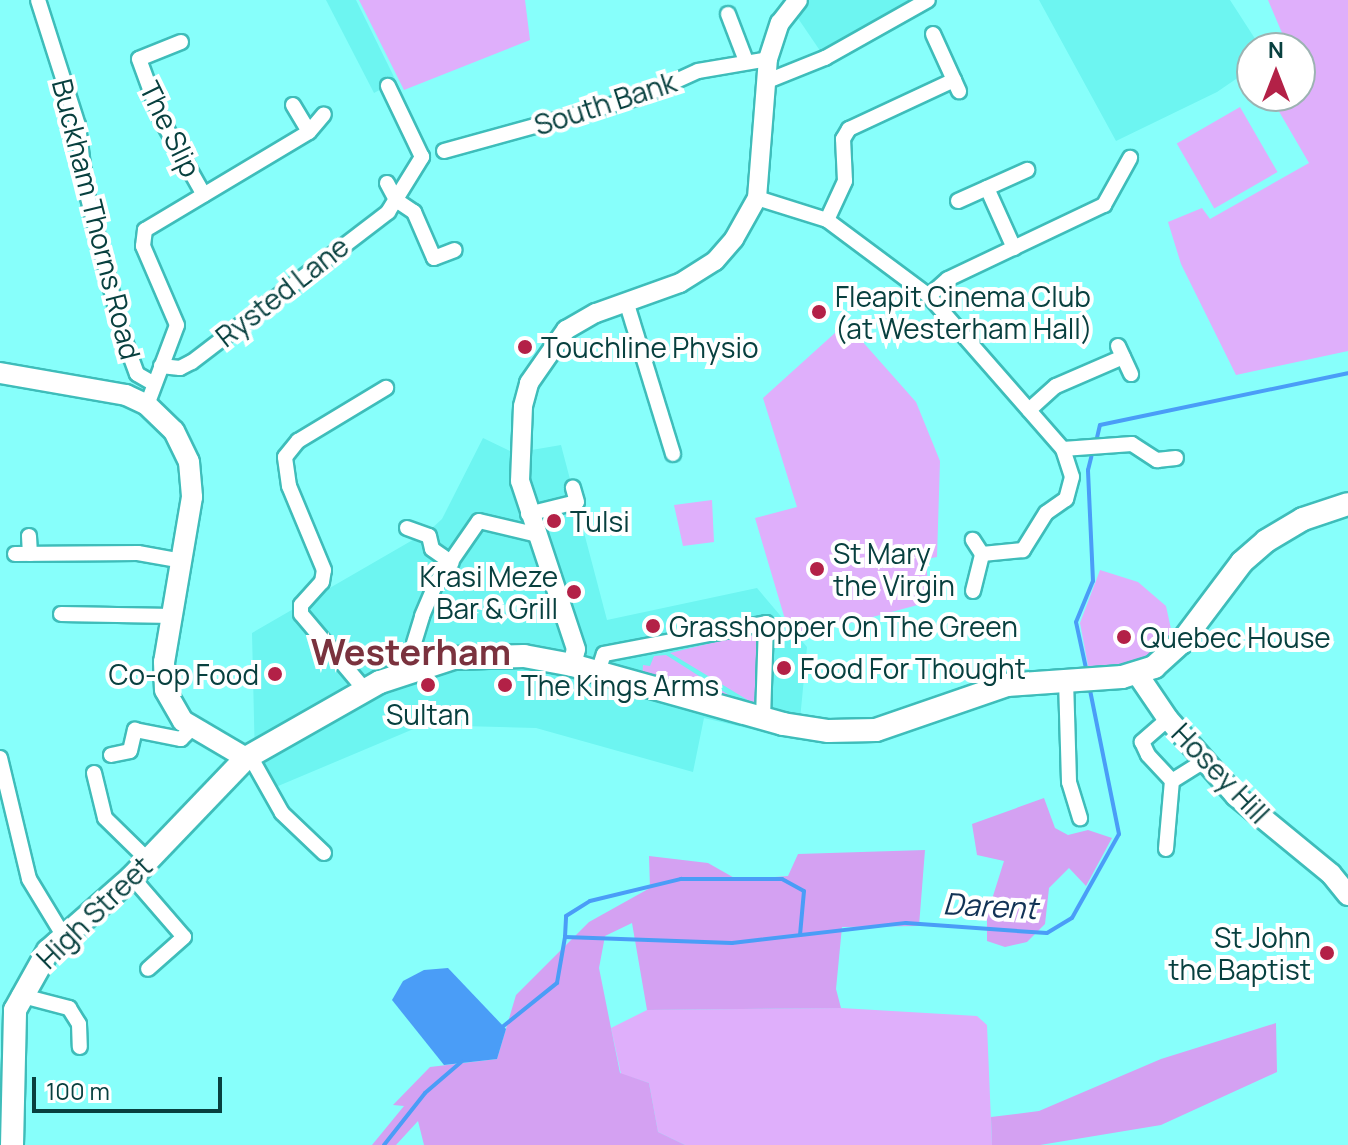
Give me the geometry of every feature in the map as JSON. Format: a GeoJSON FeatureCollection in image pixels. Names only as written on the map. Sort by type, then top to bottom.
{"type":"FeatureCollection","features":[{"type":"Feature","properties":{"kind":"main road"},"geometry":{"type":"LineString","coordinates":[[0,373],[97,388],[147,405],[174,431],[189,462],[192,497],[163,676],[171,705],[192,728],[248,757]]}},
{"type":"Feature","properties":{"kind":"main road"},"geometry":{"type":"LineString","coordinates":[[1138,675],[1169,657],[1242,562],[1273,535],[1348,504]]}},
{"type":"Feature","properties":{"kind":"main road","name":"High Street"},"geometry":{"type":"LineString","coordinates":[[11,1004],[63,935],[132,877],[248,757],[365,690],[419,668],[454,658],[490,656],[572,665],[763,719],[828,731],[876,730],[1007,685],[1138,675]]}},
{"type":"Feature","properties":{"kind":"main road","name":"Hosey Hill"},"geometry":{"type":"LineString","coordinates":[[1138,675],[1168,719],[1236,796],[1331,874],[1348,895]]}},
{"type":"Feature","properties":{"kind":"main road"},"geometry":{"type":"LineString","coordinates":[[11,1004],[12,1145]]}},
{"type":"Feature","properties":{"kind":"street"},"geometry":{"type":"LineString","coordinates":[[572,665],[574,644],[528,514],[519,453],[523,406],[535,368],[566,330],[626,301],[680,283],[715,261],[749,217],[757,198],[768,59],[780,23],[798,0]]}},
{"type":"Feature","properties":{"kind":"street"},"geometry":{"type":"LineString","coordinates":[[765,82],[825,58],[928,0]]}},
{"type":"Feature","properties":{"kind":"street","name":"Buckham Thorns Road"},"geometry":{"type":"LineString","coordinates":[[36,1],[78,125],[86,190],[123,336],[137,374],[154,384]]}},
{"type":"Feature","properties":{"kind":"street"},"geometry":{"type":"LineString","coordinates":[[728,14],[746,61]]}},
{"type":"Feature","properties":{"kind":"street"},"geometry":{"type":"LineString","coordinates":[[827,220],[845,181],[843,139],[849,129],[956,86],[933,34]]}},
{"type":"Feature","properties":{"kind":"street","name":"The Slip"},"geometry":{"type":"LineString","coordinates":[[181,42],[139,59],[161,119],[204,195]]}},
{"type":"Feature","properties":{"kind":"street","name":"South Bank"},"geometry":{"type":"LineString","coordinates":[[444,151],[643,96],[698,71],[768,59]]}},
{"type":"Feature","properties":{"kind":"street","name":"Rysted Lane"},"geometry":{"type":"LineString","coordinates":[[161,366],[180,368],[192,362],[388,212],[422,157],[388,86]]}},
{"type":"Feature","properties":{"kind":"street"},"geometry":{"type":"LineString","coordinates":[[293,105],[309,132]]}},
{"type":"Feature","properties":{"kind":"street"},"geometry":{"type":"LineString","coordinates":[[147,405],[177,325],[142,238],[153,224],[309,132],[324,114]]}},
{"type":"Feature","properties":{"kind":"street"},"geometry":{"type":"LineString","coordinates":[[929,296],[948,279],[1104,205],[1130,158]]}},
{"type":"Feature","properties":{"kind":"street"},"geometry":{"type":"LineString","coordinates":[[958,201],[1027,170]]}},
{"type":"Feature","properties":{"kind":"street"},"geometry":{"type":"LineString","coordinates":[[387,183],[396,200],[414,212],[434,258],[455,250]]}},
{"type":"Feature","properties":{"kind":"street"},"geometry":{"type":"LineString","coordinates":[[987,188],[1014,248]]}},
{"type":"Feature","properties":{"kind":"street"},"geometry":{"type":"LineString","coordinates":[[757,198],[827,220],[929,296],[1063,449],[1072,477],[1066,499],[1046,513],[1023,550],[982,554]]}},
{"type":"Feature","properties":{"kind":"street"},"geometry":{"type":"LineString","coordinates":[[626,301],[673,454]]}},
{"type":"Feature","properties":{"kind":"street"},"geometry":{"type":"LineString","coordinates":[[1029,410],[1056,386],[1120,351],[1131,374]]}},
{"type":"Feature","properties":{"kind":"street"},"geometry":{"type":"LineString","coordinates":[[365,690],[301,614],[301,605],[322,582],[324,570],[289,486],[285,457],[298,441],[386,388]]}},
{"type":"Feature","properties":{"kind":"street"},"geometry":{"type":"LineString","coordinates":[[1063,449],[1132,444],[1157,460],[1176,458]]}},
{"type":"Feature","properties":{"kind":"street"},"geometry":{"type":"LineString","coordinates":[[528,514],[575,495]]}},
{"type":"Feature","properties":{"kind":"street"},"geometry":{"type":"LineString","coordinates":[[419,668],[415,637],[436,583],[479,521],[534,534]]}},
{"type":"Feature","properties":{"kind":"street"},"geometry":{"type":"LineString","coordinates":[[407,528],[429,536],[432,549],[452,563]]}},
{"type":"Feature","properties":{"kind":"street"},"geometry":{"type":"LineString","coordinates":[[29,536],[22,554],[138,553],[183,561]]}},
{"type":"Feature","properties":{"kind":"street"},"geometry":{"type":"LineString","coordinates":[[973,540],[982,554],[973,591]]}},
{"type":"Feature","properties":{"kind":"street"},"geometry":{"type":"LineString","coordinates":[[61,614],[173,616]]}},
{"type":"Feature","properties":{"kind":"street"},"geometry":{"type":"LineString","coordinates":[[598,672],[604,654],[766,623],[763,719]]}},
{"type":"Feature","properties":{"kind":"street"},"geometry":{"type":"LineString","coordinates":[[1066,680],[1069,782],[1080,818]]}},
{"type":"Feature","properties":{"kind":"street"},"geometry":{"type":"LineString","coordinates":[[1166,849],[1172,781],[1148,755],[1142,742],[1168,719]]}},
{"type":"Feature","properties":{"kind":"street"},"geometry":{"type":"LineString","coordinates":[[111,755],[130,751],[135,730],[181,739],[192,728]]}},
{"type":"Feature","properties":{"kind":"street"},"geometry":{"type":"LineString","coordinates":[[248,757],[282,813],[324,853]]}},
{"type":"Feature","properties":{"kind":"street"},"geometry":{"type":"LineString","coordinates":[[0,758],[29,879],[63,935]]}},
{"type":"Feature","properties":{"kind":"street"},"geometry":{"type":"LineString","coordinates":[[1172,781],[1206,760]]}},
{"type":"Feature","properties":{"kind":"street"},"geometry":{"type":"LineString","coordinates":[[94,773],[105,818],[148,860]]}},
{"type":"Feature","properties":{"kind":"street"},"geometry":{"type":"LineString","coordinates":[[132,877],[184,937],[148,969]]}},
{"type":"Feature","properties":{"kind":"street"},"geometry":{"type":"LineString","coordinates":[[11,1004],[69,1008],[79,1024],[80,1047]]}},
{"type":"Feature","properties":{"kind":"shaded area"},"geometry":{"type":"Polygon","coordinates":[[[326,0],[356,0],[396,81],[374,93],[326,0]]]}},
{"type":"Feature","properties":{"kind":"shaded area"},"geometry":{"type":"Polygon","coordinates":[[[359,0],[525,0],[530,40],[404,90],[359,0]]]}},
{"type":"Feature","properties":{"kind":"shaded area"},"geometry":{"type":"Polygon","coordinates":[[[797,0],[928,0],[825,58],[791,8],[797,0]]]}},
{"type":"Feature","properties":{"kind":"shaded area"},"geometry":{"type":"Polygon","coordinates":[[[1039,0],[1230,0],[1251,32],[1236,32],[1236,79],[1217,92],[1116,141],[1039,0]]]}},
{"type":"Feature","properties":{"kind":"shaded area"},"geometry":{"type":"Polygon","coordinates":[[[1268,0],[1348,0],[1348,351],[1236,375],[1181,264],[1168,222],[1202,208],[1210,219],[1309,163],[1279,112],[1316,112],[1316,32],[1282,32],[1268,0]]]}},
{"type":"Feature","properties":{"kind":"shaded area"},"geometry":{"type":"Polygon","coordinates":[[[1236,109],[1236,112],[1243,112],[1278,172],[1214,208],[1177,144],[1236,109]]]}},
{"type":"Feature","properties":{"kind":"shaded area"},"geometry":{"type":"Polygon","coordinates":[[[846,323],[916,402],[940,461],[937,557],[926,559],[929,602],[801,636],[784,616],[755,518],[797,507],[763,398],[846,323]]]}},
{"type":"Feature","properties":{"kind":"shaded area"},"geometry":{"type":"Polygon","coordinates":[[[483,438],[514,453],[561,445],[607,620],[757,588],[807,647],[798,740],[704,718],[693,772],[536,728],[423,725],[271,789],[255,762],[252,633],[430,530],[442,519],[483,438]]]}},
{"type":"Feature","properties":{"kind":"shaded area"},"geometry":{"type":"Polygon","coordinates":[[[712,500],[714,542],[683,546],[674,505],[712,500]]]}},
{"type":"Feature","properties":{"kind":"shaded area"},"geometry":{"type":"Polygon","coordinates":[[[1100,570],[1138,582],[1166,606],[1174,643],[1145,662],[1089,671],[1080,623],[1100,570]]]}},
{"type":"Feature","properties":{"kind":"shaded area"},"geometry":{"type":"Polygon","coordinates":[[[749,634],[758,639],[756,705],[670,653],[749,634]]]}},
{"type":"Feature","properties":{"kind":"shaded area"},"geometry":{"type":"Polygon","coordinates":[[[666,655],[740,702],[696,690],[693,682],[690,689],[642,678],[643,665],[650,666],[654,656],[666,655]]]}},
{"type":"Feature","properties":{"kind":"shaded area"},"geometry":{"type":"Polygon","coordinates":[[[1044,798],[1055,828],[1068,835],[1088,830],[1112,838],[1086,886],[1069,868],[1049,888],[1045,924],[1027,942],[1005,947],[987,941],[987,915],[1004,861],[977,855],[972,824],[1044,798]]]}},
{"type":"Feature","properties":{"kind":"shaded area"},"geometry":{"type":"Polygon","coordinates":[[[925,850],[919,926],[842,927],[836,989],[841,1008],[647,1010],[632,923],[605,936],[599,968],[620,1073],[649,1083],[658,1132],[685,1145],[424,1145],[418,1121],[396,1145],[372,1145],[404,1106],[393,1105],[430,1067],[497,1059],[516,995],[589,922],[650,888],[649,856],[708,863],[738,880],[788,876],[798,854],[925,850]]]}},
{"type":"Feature","properties":{"kind":"shaded area"},"geometry":{"type":"Polygon","coordinates":[[[448,968],[506,1029],[497,1059],[444,1065],[392,1000],[403,981],[424,970],[448,968]]]}},
{"type":"Feature","properties":{"kind":"shaded area"},"geometry":{"type":"Polygon","coordinates":[[[841,1008],[977,1016],[987,1025],[992,1145],[685,1145],[658,1132],[649,1083],[621,1074],[611,1028],[647,1010],[841,1008]]]}},
{"type":"Feature","properties":{"kind":"shaded area"},"geometry":{"type":"Polygon","coordinates":[[[1276,1023],[1277,1072],[1161,1125],[1040,1145],[992,1145],[991,1117],[1039,1111],[1161,1059],[1276,1023]]]}},
{"type":"Feature","properties":{"kind":"waterway","name":"Darent"},"geometry":{"type":"LineString","coordinates":[[1096,442],[1100,425],[1348,373]]}},
{"type":"Feature","properties":{"kind":"waterway","name":"Darent"},"geometry":{"type":"LineString","coordinates":[[1087,673],[1076,622],[1093,581],[1088,470],[1093,450]]}},
{"type":"Feature","properties":{"kind":"waterway","name":"Darent"},"geometry":{"type":"LineString","coordinates":[[501,1028],[557,983],[565,937],[732,943],[906,923],[1047,933],[1072,918],[1119,834],[1089,685]]}},
{"type":"Feature","properties":{"kind":"waterway"},"geometry":{"type":"LineString","coordinates":[[565,937],[566,916],[590,901],[681,879],[782,879],[804,891],[800,935]]}},
{"type":"Feature","properties":{"kind":"waterway","name":"Darent"},"geometry":{"type":"LineString","coordinates":[[384,1145],[425,1093],[461,1062]]}},
{"type":"Feature","properties":{"kind":"place","name":"Fleapit Cinema Club (at Westerham Hall)"},"geometry":{"type":"Point","coordinates":[819,312]}},
{"type":"Feature","properties":{"kind":"place","name":"Touchline Physio"},"geometry":{"type":"Point","coordinates":[525,347]}},
{"type":"Feature","properties":{"kind":"place","name":"Tulsi"},"geometry":{"type":"Point","coordinates":[554,521]}},
{"type":"Feature","properties":{"kind":"place","name":"St Mary the Virgin"},"geometry":{"type":"Point","coordinates":[817,569]}},
{"type":"Feature","properties":{"kind":"place","name":"Krasi Meze Bar & Grill"},"geometry":{"type":"Point","coordinates":[574,592]}},
{"type":"Feature","properties":{"kind":"place","name":"Grasshopper On The Green"},"geometry":{"type":"Point","coordinates":[653,626]}},
{"type":"Feature","properties":{"kind":"place","name":"Quebec House"},"geometry":{"type":"Point","coordinates":[1124,637]}},
{"type":"Feature","properties":{"kind":"place","name":"Food For Thought"},"geometry":{"type":"Point","coordinates":[784,668]}},
{"type":"Feature","properties":{"kind":"place","name":"Co-op Food"},"geometry":{"type":"Point","coordinates":[275,674]}},
{"type":"Feature","properties":{"kind":"place","name":"Sultan"},"geometry":{"type":"Point","coordinates":[428,685]}},
{"type":"Feature","properties":{"kind":"place","name":"The Kings Arms"},"geometry":{"type":"Point","coordinates":[505,685]}},
{"type":"Feature","properties":{"kind":"place","name":"St John the Baptist"},"geometry":{"type":"Point","coordinates":[1327,953]}},
{"type":"Feature","properties":{"kind":"district","name":"Westerham"},"geometry":{"type":"Point","coordinates":[411,652]}}]}
